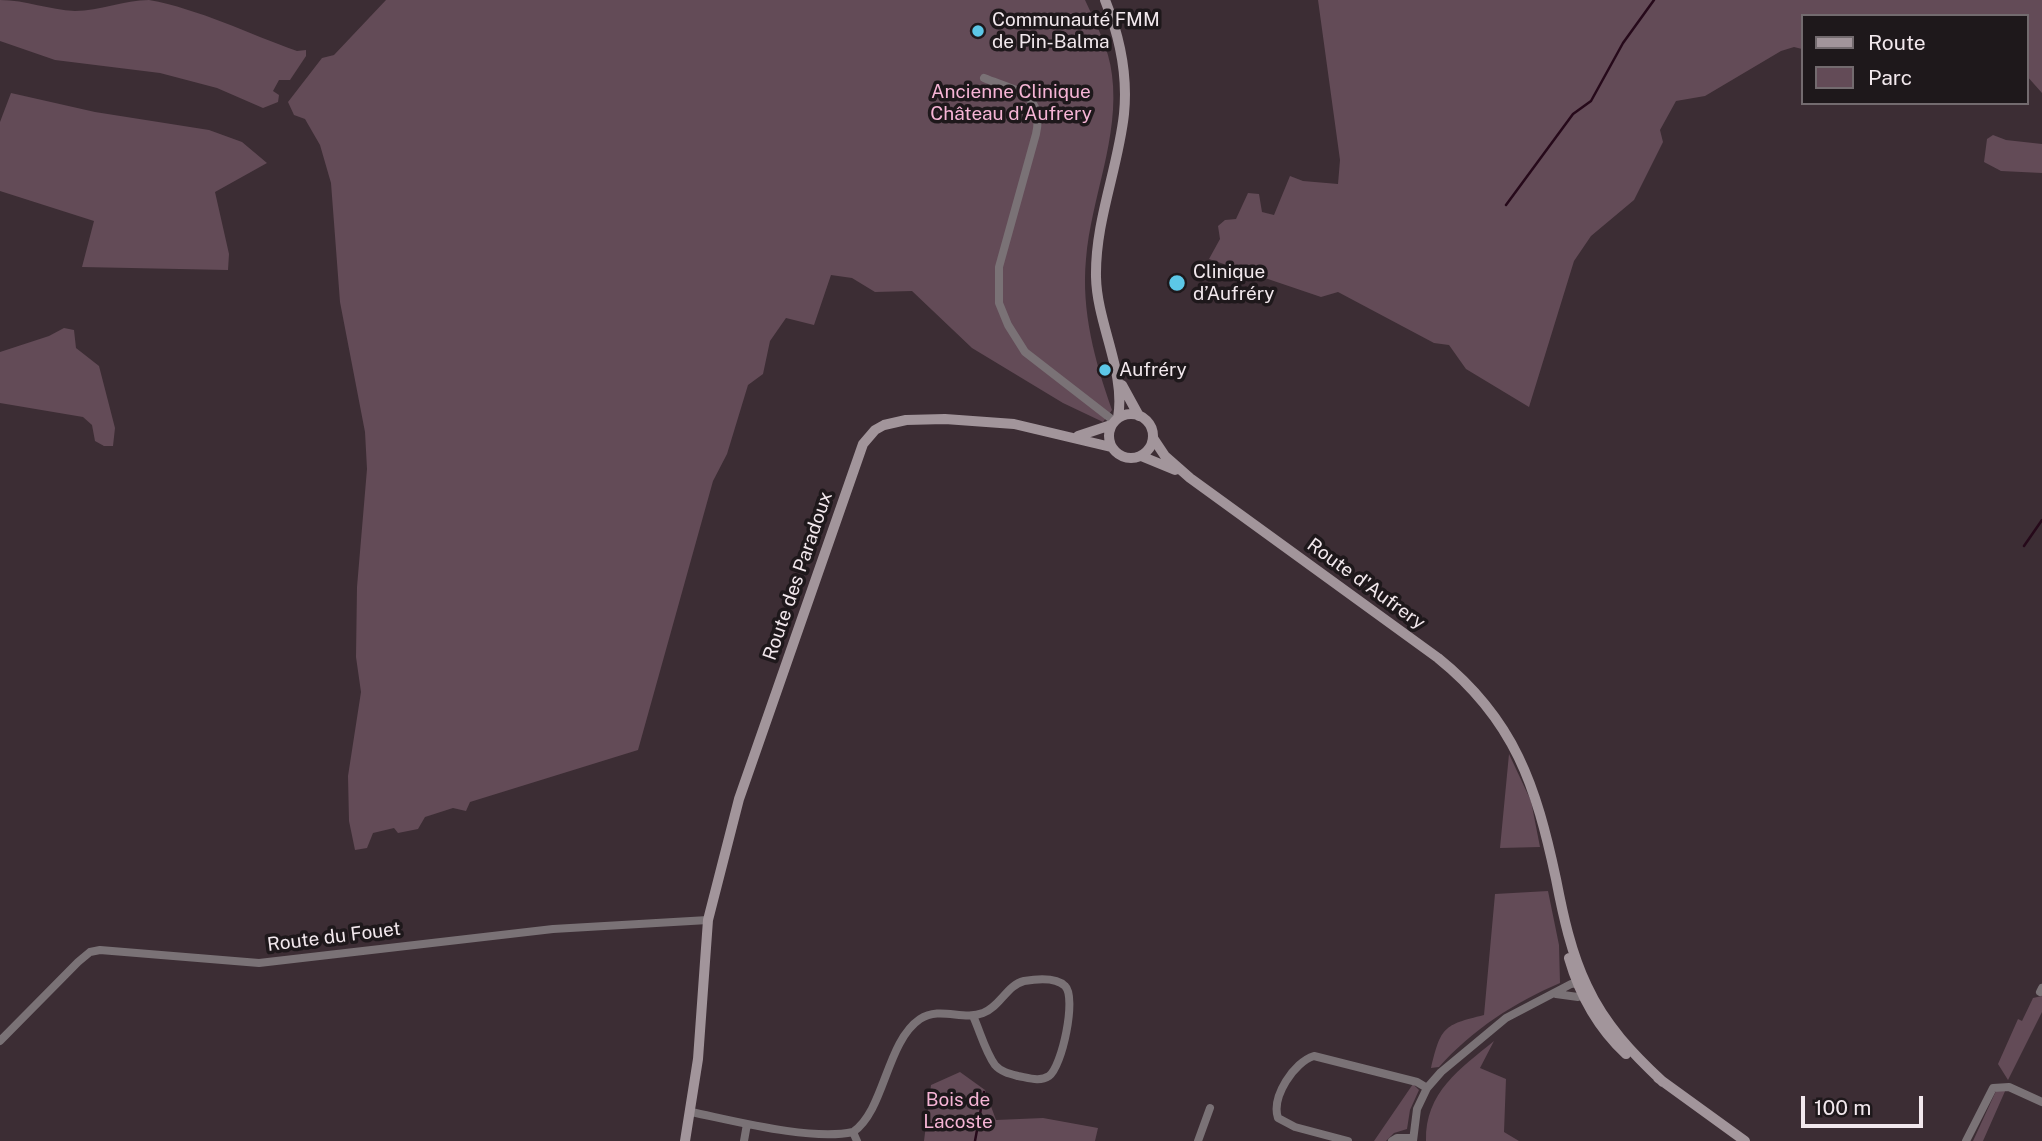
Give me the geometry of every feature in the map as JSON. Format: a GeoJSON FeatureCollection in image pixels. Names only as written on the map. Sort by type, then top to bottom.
{"type":"FeatureCollection","features":[{"type":"Feature","properties":{"kind":"main road"},"geometry":{"type":"LineString","coordinates":[[1105,0],[1120,44],[1125,94],[1124,116],[1097,253],[1097,296],[1120,404],[1109,432],[1111,447],[1128,458],[1141,456],[1153,438],[1150,425],[1139,416],[1114,369]]}},
{"type":"Feature","properties":{"kind":"main road"},"geometry":{"type":"LineString","coordinates":[[1061,436],[1092,433],[1132,414],[1139,416]]}},
{"type":"Feature","properties":{"kind":"main road","name":"Route des Paradoux"},"geometry":{"type":"LineString","coordinates":[[685,1141],[698,1059],[708,920],[739,799],[857,456],[869,435],[894,422],[945,419],[1014,424],[1111,447]]}},
{"type":"Feature","properties":{"kind":"main road","name":"Route d'Aufrery"},"geometry":{"type":"LineString","coordinates":[[1153,438],[1165,456],[1190,478],[1438,658],[1479,695],[1507,733],[1521,759],[1537,800],[1582,988],[1622,1041],[1663,1082],[1745,1141]]}},
{"type":"Feature","properties":{"kind":"main road","name":"Route d'Aufrery"},"geometry":{"type":"LineString","coordinates":[[1141,456],[1190,478]]}},
{"type":"Feature","properties":{"kind":"street"},"geometry":{"type":"LineString","coordinates":[[984,78],[1027,95],[1036,105],[1039,122],[999,267],[997,293],[1000,309],[1025,352],[1114,421]]}},
{"type":"Feature","properties":{"kind":"street","name":"Route du Fouet"},"geometry":{"type":"LineString","coordinates":[[0,1041],[78,961],[90,952],[100,950],[260,963],[553,929],[708,920]]}},
{"type":"Feature","properties":{"kind":"street"},"geometry":{"type":"LineString","coordinates":[[691,1112],[747,1124],[855,1137],[869,1117],[882,1082],[915,1024],[929,1015],[939,1013],[973,1016],[993,1008],[1013,987],[1027,981],[1057,981],[1067,987],[1072,998],[1057,1066],[1051,1075],[1039,1080],[1007,1073],[997,1067],[973,1016]]}},
{"type":"Feature","properties":{"kind":"street"},"geometry":{"type":"LineString","coordinates":[[1392,1141],[1396,1138],[1413,1139],[1417,1109],[1427,1088],[1506,1018],[1556,994],[1582,988]]}},
{"type":"Feature","properties":{"kind":"street"},"geometry":{"type":"LineString","coordinates":[[1556,994],[1582,988]]}},
{"type":"Feature","properties":{"kind":"street"},"geometry":{"type":"LineString","coordinates":[[1348,1141],[1295,1127],[1278,1118],[1276,1101],[1299,1063],[1314,1056],[1417,1082],[1427,1088]]}},
{"type":"Feature","properties":{"kind":"street"},"geometry":{"type":"LineString","coordinates":[[1966,1141],[1993,1088],[2009,1087],[2042,1102]]}},
{"type":"Feature","properties":{"kind":"street"},"geometry":{"type":"LineString","coordinates":[[1198,1141],[1210,1108]]}},
{"type":"Feature","properties":{"kind":"street"},"geometry":{"type":"LineString","coordinates":[[744,1141],[747,1124]]}},
{"type":"Feature","properties":{"kind":"green space"},"geometry":{"type":"Polygon","coordinates":[[[0,0],[75,11],[149,0],[205,16],[297,51],[306,50],[306,56],[290,80],[279,80],[273,91],[279,95],[278,102],[263,108],[217,88],[160,73],[55,60],[0,41],[0,0]]]}},
{"type":"Feature","properties":{"kind":"green space","name":"Ancienne Clinique Château d'Aufrery"},"geometry":{"type":"Polygon","coordinates":[[[386,0],[1085,0],[1105,46],[1112,75],[1109,144],[1089,236],[1085,278],[1091,336],[1112,410],[1103,422],[1063,403],[972,348],[912,291],[875,292],[852,278],[831,275],[814,325],[786,318],[770,341],[763,374],[748,385],[727,454],[713,481],[638,750],[470,802],[466,811],[453,808],[425,817],[418,829],[398,833],[394,828],[373,833],[367,848],[355,850],[349,821],[348,776],[361,692],[356,657],[357,587],[367,469],[365,432],[340,302],[331,183],[320,145],[305,119],[294,115],[288,102],[322,58],[334,55],[386,0]]]}},
{"type":"Feature","properties":{"kind":"green space"},"geometry":{"type":"Polygon","coordinates":[[[1318,0],[2042,0],[2042,93],[2028,77],[2028,14],[1800,14],[1800,48],[1794,47],[1781,51],[1705,96],[1676,101],[1660,130],[1663,142],[1634,200],[1591,236],[1574,261],[1529,407],[1466,369],[1449,345],[1434,343],[1338,292],[1321,297],[1209,259],[1220,239],[1218,226],[1225,220],[1236,219],[1248,193],[1259,194],[1262,212],[1274,215],[1290,176],[1303,181],[1338,184],[1340,160],[1318,0]]]}},
{"type":"Feature","properties":{"kind":"green space"},"geometry":{"type":"Polygon","coordinates":[[[11,93],[95,112],[209,130],[242,142],[267,163],[215,192],[229,254],[228,270],[82,267],[94,221],[0,191],[0,122],[11,93]]]}},
{"type":"Feature","properties":{"kind":"green space"},"geometry":{"type":"Polygon","coordinates":[[[1993,135],[2006,140],[2042,144],[2042,173],[2001,171],[1984,162],[1987,139],[1993,135]]]}},
{"type":"Feature","properties":{"kind":"green space"},"geometry":{"type":"Polygon","coordinates":[[[64,328],[74,330],[76,348],[99,366],[115,428],[113,446],[104,446],[95,441],[92,425],[83,417],[0,403],[0,352],[49,336],[64,328]]]}},
{"type":"Feature","properties":{"kind":"green space"},"geometry":{"type":"Polygon","coordinates":[[[1509,754],[1531,801],[1540,847],[1500,848],[1509,754]]]}},
{"type":"Feature","properties":{"kind":"green space"},"geometry":{"type":"Polygon","coordinates":[[[1548,891],[1559,945],[1560,983],[1495,1018],[1465,1041],[1439,1067],[1431,1068],[1441,1036],[1446,1030],[1452,1025],[1484,1015],[1495,894],[1548,891]]]}},
{"type":"Feature","properties":{"kind":"green space"},"geometry":{"type":"Polygon","coordinates":[[[2042,996],[2042,1012],[2008,1080],[1998,1064],[2018,1019],[2022,1021],[2033,998],[2042,996]]]}},
{"type":"Feature","properties":{"kind":"green space"},"geometry":{"type":"Polygon","coordinates":[[[1494,1041],[1480,1068],[1506,1079],[1504,1132],[1519,1141],[1426,1141],[1427,1124],[1438,1095],[1457,1072],[1494,1041]]]}},
{"type":"Feature","properties":{"kind":"green space","name":"Bois de Lacoste"},"geometry":{"type":"Polygon","coordinates":[[[960,1072],[985,1090],[996,1120],[1043,1118],[1098,1128],[1095,1141],[924,1141],[931,1085],[960,1072]]]}},
{"type":"Feature","properties":{"kind":"green space"},"geometry":{"type":"Polygon","coordinates":[[[1413,1084],[1419,1090],[1410,1110],[1407,1129],[1394,1133],[1386,1141],[1374,1141],[1413,1084]]]}},
{"type":"Feature","properties":{"kind":"green space"},"geometry":{"type":"Polygon","coordinates":[[[2006,1089],[1983,1141],[1973,1141],[1996,1091],[2006,1089]]]}},
{"type":"Feature","properties":{"kind":"waterway"},"geometry":{"type":"LineString","coordinates":[[1506,205],[1573,114],[1591,101],[1623,43],[1654,0]]}},
{"type":"Feature","properties":{"kind":"waterway"},"geometry":{"type":"LineString","coordinates":[[2024,546],[2042,520]]}},
{"type":"Feature","properties":{"kind":"waterway"},"geometry":{"type":"LineString","coordinates":[[975,1141],[984,1092]]}},
{"type":"Feature","properties":{"kind":"place","name":"Communauté FMM de Pin-Balma"},"geometry":{"type":"Point","coordinates":[978,31]}},
{"type":"Feature","properties":{"kind":"place","name":"Clinique d’Aufréry"},"geometry":{"type":"Point","coordinates":[1177,283]}},
{"type":"Feature","properties":{"kind":"place","name":"Aufréry"},"geometry":{"type":"Point","coordinates":[1105,370]}}]}
